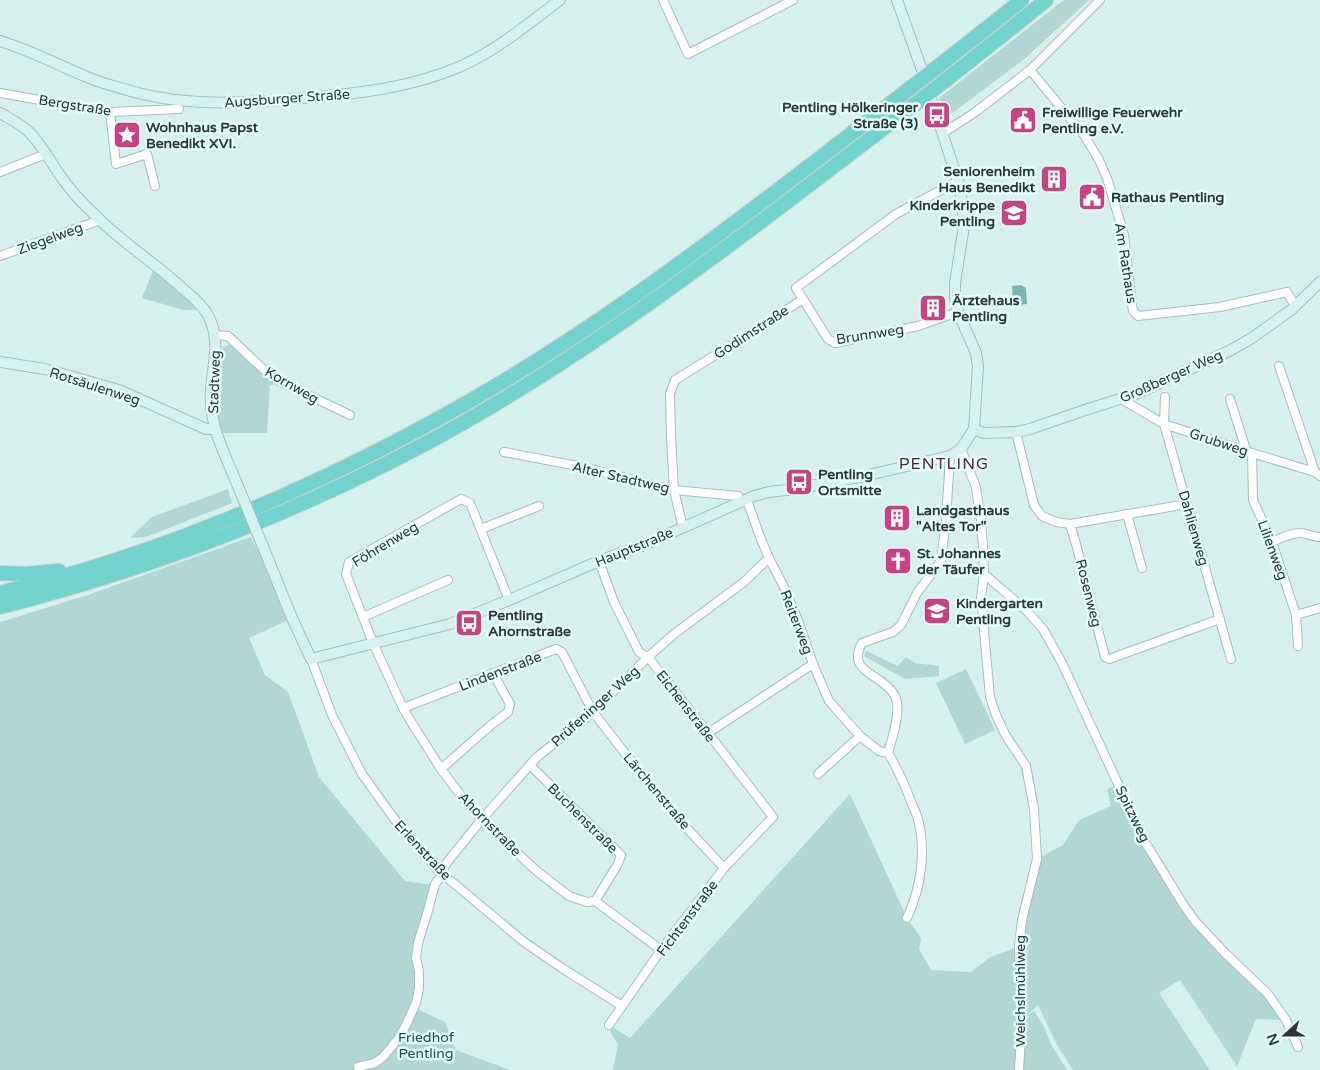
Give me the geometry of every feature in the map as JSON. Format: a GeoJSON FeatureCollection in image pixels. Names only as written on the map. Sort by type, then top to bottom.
{"type":"FeatureCollection","features":[{"type":"Feature","properties":{"kind":"highway"},"geometry":{"type":"LineString","coordinates":[[0,593],[102,565],[168,542],[257,507],[337,471],[476,398],[625,302],[720,234],[931,73],[1022,0]]}},
{"type":"Feature","properties":{"kind":"highway"},"geometry":{"type":"LineString","coordinates":[[0,607],[124,572],[259,521],[343,485],[424,444],[479,413],[628,318],[729,246],[935,90],[1046,0]]}},
{"type":"Feature","properties":{"kind":"highway"},"geometry":{"type":"LineString","coordinates":[[0,573],[26,574],[102,565]]}},
{"type":"Feature","properties":{"kind":"street","name":"Augsburger Straße"},"geometry":{"type":"LineString","coordinates":[[5,42],[90,78],[140,93],[173,100],[218,103],[259,102],[349,94],[395,86],[460,67],[510,37],[560,0]]}},
{"type":"Feature","properties":{"kind":"street"},"geometry":{"type":"LineString","coordinates":[[662,0],[688,54],[793,0]]}},
{"type":"Feature","properties":{"kind":"street"},"geometry":{"type":"LineString","coordinates":[[897,0],[922,70]]}},
{"type":"Feature","properties":{"kind":"street"},"geometry":{"type":"LineString","coordinates":[[943,134],[1030,70],[1100,0]]}},
{"type":"Feature","properties":{"kind":"street","name":"Am Rathaus"},"geometry":{"type":"LineString","coordinates":[[1030,70],[1084,135],[1107,178],[1124,235],[1132,304],[1138,316],[1220,307],[1287,292],[1295,306]]}},
{"type":"Feature","properties":{"kind":"street","name":"Bergstraße"},"geometry":{"type":"LineString","coordinates":[[0,93],[110,112],[180,109]]}},
{"type":"Feature","properties":{"kind":"street"},"geometry":{"type":"LineString","coordinates":[[932,101],[958,181],[963,207],[964,226],[955,283],[955,297],[958,312],[973,343],[978,366],[974,429],[961,449]]}},
{"type":"Feature","properties":{"kind":"street"},"geometry":{"type":"LineString","coordinates":[[110,112],[116,164],[147,154],[155,186]]}},
{"type":"Feature","properties":{"kind":"street","name":"Stadtweg"},"geometry":{"type":"LineString","coordinates":[[0,113],[27,130],[63,180],[100,220],[168,275],[197,301],[206,312],[212,323],[214,335],[215,354],[210,404],[215,430],[311,660]]}},
{"type":"Feature","properties":{"kind":"street"},"geometry":{"type":"LineString","coordinates":[[0,172],[46,154]]}},
{"type":"Feature","properties":{"kind":"street","name":"Godimstraße"},"geometry":{"type":"LineString","coordinates":[[683,528],[674,490],[671,437],[670,394],[675,380],[803,299],[796,288],[896,214],[958,181]]}},
{"type":"Feature","properties":{"kind":"street","name":"Ziegelweg"},"geometry":{"type":"LineString","coordinates":[[0,256],[100,220]]}},
{"type":"Feature","properties":{"kind":"street","name":"Großberger Weg"},"geometry":{"type":"LineString","coordinates":[[974,429],[983,432],[1016,432],[1121,399],[1156,385],[1231,350],[1252,338],[1295,306],[1320,282]]}},
{"type":"Feature","properties":{"kind":"street","name":"Brunnweg"},"geometry":{"type":"LineString","coordinates":[[803,299],[828,339],[835,343],[918,326],[958,312]]}},
{"type":"Feature","properties":{"kind":"street","name":"Kornweg"},"geometry":{"type":"LineString","coordinates":[[214,335],[228,336],[262,369],[279,381],[350,415]]}},
{"type":"Feature","properties":{"kind":"street","name":"Rotsäulenweg"},"geometry":{"type":"LineString","coordinates":[[0,362],[45,369],[119,390],[206,429],[215,430]]}},
{"type":"Feature","properties":{"kind":"street"},"geometry":{"type":"LineString","coordinates":[[1278,366],[1317,474]]}},
{"type":"Feature","properties":{"kind":"street","name":"Dahlienweg"},"geometry":{"type":"LineString","coordinates":[[1165,397],[1164,424],[1230,659]]}},
{"type":"Feature","properties":{"kind":"street","name":"Grubweg"},"geometry":{"type":"LineString","coordinates":[[1121,399],[1164,424],[1317,474]]}},
{"type":"Feature","properties":{"kind":"street","name":"Lilienweg"},"geometry":{"type":"LineString","coordinates":[[1230,399],[1249,452],[1253,500],[1272,542],[1296,615],[1298,646]]}},
{"type":"Feature","properties":{"kind":"street"},"geometry":{"type":"LineString","coordinates":[[1016,432],[1034,505],[1042,516],[1056,522],[1070,524],[1187,504]]}},
{"type":"Feature","properties":{"kind":"street","name":"Hauptstraße"},"geometry":{"type":"LineString","coordinates":[[311,660],[447,625],[599,561],[644,545],[683,528],[742,498],[864,476],[950,456],[961,449]]}},
{"type":"Feature","properties":{"kind":"street","name":"Weichslmühlweg"},"geometry":{"type":"LineString","coordinates":[[961,449],[976,486],[982,530],[984,574],[981,598],[990,697],[1006,736],[1026,766],[1034,809],[1037,859],[1022,920],[1019,946],[1022,1020],[1019,1070]]}},
{"type":"Feature","properties":{"kind":"street","name":"Alter Stadtweg"},"geometry":{"type":"LineString","coordinates":[[504,452],[583,467],[674,490],[742,498]]}},
{"type":"Feature","properties":{"kind":"street"},"geometry":{"type":"LineString","coordinates":[[907,918],[920,880],[922,866],[921,838],[917,818],[897,766],[888,753],[898,706],[896,696],[888,686],[864,669],[857,661],[858,650],[862,643],[893,632],[901,625],[917,593],[941,561],[950,456]]}},
{"type":"Feature","properties":{"kind":"street","name":"Reiterweg"},"geometry":{"type":"LineString","coordinates":[[742,498],[769,558],[785,588],[813,664],[830,701],[860,736],[879,751],[888,753]]}},
{"type":"Feature","properties":{"kind":"street","name":"Föhrenweg"},"geometry":{"type":"LineString","coordinates":[[373,643],[346,574],[349,562],[461,499],[470,503],[509,600]]}},
{"type":"Feature","properties":{"kind":"street"},"geometry":{"type":"LineString","coordinates":[[481,529],[539,506]]}},
{"type":"Feature","properties":{"kind":"street"},"geometry":{"type":"LineString","coordinates":[[1126,514],[1142,568]]}},
{"type":"Feature","properties":{"kind":"street","name":"Rosenweg"},"geometry":{"type":"LineString","coordinates":[[1070,524],[1105,657],[1109,659],[1220,619]]}},
{"type":"Feature","properties":{"kind":"street"},"geometry":{"type":"LineString","coordinates":[[1272,542],[1290,535],[1302,533],[1320,537]]}},
{"type":"Feature","properties":{"kind":"street","name":"Prüfeninger Weg"},"geometry":{"type":"LineString","coordinates":[[358,1067],[375,1064],[383,1057],[398,1039],[406,1025],[416,1003],[419,988],[419,971],[416,958],[418,943],[428,914],[435,884],[442,875],[445,866],[482,819],[536,758],[593,712],[674,634],[744,582],[769,558]]}},
{"type":"Feature","properties":{"kind":"street","name":"Eichenstraße"},"geometry":{"type":"LineString","coordinates":[[599,561],[614,602],[639,652],[648,658],[773,817]]}},
{"type":"Feature","properties":{"kind":"street","name":"Spitzweg"},"geometry":{"type":"LineString","coordinates":[[984,574],[1026,611],[1043,629],[1062,663],[1145,842],[1183,904],[1196,921],[1224,952],[1268,994],[1286,1020],[1298,1047]]}},
{"type":"Feature","properties":{"kind":"street"},"geometry":{"type":"LineString","coordinates":[[363,617],[448,580]]}},
{"type":"Feature","properties":{"kind":"street"},"geometry":{"type":"LineString","coordinates":[[1296,615],[1320,608]]}},
{"type":"Feature","properties":{"kind":"street","name":"Ahornstraße"},"geometry":{"type":"LineString","coordinates":[[373,643],[410,720],[441,769],[462,797],[482,819],[538,872],[569,896],[587,902],[594,901],[661,950]]}},
{"type":"Feature","properties":{"kind":"street","name":"Lindenstraße"},"geometry":{"type":"LineString","coordinates":[[403,708],[556,649],[562,652],[593,712]]}},
{"type":"Feature","properties":{"kind":"street","name":"Erlenstraße"},"geometry":{"type":"LineString","coordinates":[[311,660],[332,715],[362,774],[398,824],[442,875],[452,881],[524,942],[622,1006]]}},
{"type":"Feature","properties":{"kind":"street"},"geometry":{"type":"LineString","coordinates":[[708,733],[813,664]]}},
{"type":"Feature","properties":{"kind":"street"},"geometry":{"type":"LineString","coordinates":[[441,769],[508,712],[510,704],[493,674]]}},
{"type":"Feature","properties":{"kind":"street","name":"Lärchenstraße"},"geometry":{"type":"LineString","coordinates":[[593,712],[681,822],[724,868]]}},
{"type":"Feature","properties":{"kind":"street"},"geometry":{"type":"LineString","coordinates":[[818,774],[860,736]]}},
{"type":"Feature","properties":{"kind":"street","name":"Buchenstraße"},"geometry":{"type":"LineString","coordinates":[[530,765],[621,854],[618,864],[594,901]]}},
{"type":"Feature","properties":{"kind":"street","name":"Fichtenstraße"},"geometry":{"type":"LineString","coordinates":[[609,1025],[661,950],[724,868],[773,817]]}},
{"type":"Feature","properties":{"kind":"green space"},"geometry":{"type":"Polygon","coordinates":[[[1064,0],[1089,0],[1023,60],[947,117],[939,98],[1064,0]]]}},
{"type":"Feature","properties":{"kind":"green space"},"geometry":{"type":"Polygon","coordinates":[[[154,268],[200,310],[184,310],[142,298],[154,268]]]}},
{"type":"Feature","properties":{"kind":"green space"},"geometry":{"type":"Polygon","coordinates":[[[229,345],[235,347],[277,384],[270,385],[267,433],[220,433],[214,400],[220,353],[223,347],[229,345]]]}},
{"type":"Feature","properties":{"kind":"green space"},"geometry":{"type":"Polygon","coordinates":[[[228,489],[232,503],[146,537],[130,538],[152,517],[228,489]]]}},
{"type":"Feature","properties":{"kind":"green space","name":"Friedhof Pentling"},"geometry":{"type":"Polygon","coordinates":[[[251,537],[288,620],[249,638],[265,675],[288,692],[319,777],[405,881],[426,884],[434,883],[418,949],[417,1009],[445,1022],[456,1050],[510,1070],[0,1070],[0,622],[88,595],[251,537]]]}},
{"type":"Feature","properties":{"kind":"green space"},"geometry":{"type":"Polygon","coordinates":[[[866,651],[898,666],[906,657],[915,663],[939,666],[939,676],[905,679],[864,656],[866,651]]]}},
{"type":"Feature","properties":{"kind":"green space"},"geometry":{"type":"Polygon","coordinates":[[[966,669],[995,730],[965,744],[936,683],[966,669]]]}},
{"type":"Feature","properties":{"kind":"green space"},"geometry":{"type":"Polygon","coordinates":[[[1119,784],[1145,842],[1183,904],[1268,994],[1286,1020],[1256,1019],[1237,1066],[1180,980],[1159,993],[1210,1070],[1073,1070],[1057,1045],[1038,1005],[1027,1015],[1034,1011],[1067,1070],[1024,1070],[1023,1027],[1019,1070],[613,1070],[618,1044],[610,1032],[609,1025],[630,1038],[850,794],[907,918],[921,938],[919,949],[931,970],[971,972],[989,958],[1019,946],[1037,859],[1063,845],[1079,820],[1111,806],[1107,789],[1119,784]]]}},
{"type":"Feature","properties":{"kind":"shaded area"},"geometry":{"type":"Polygon","coordinates":[[[1021,285],[1026,288],[1027,304],[1018,305],[1013,303],[1012,286],[1021,285]]]}},
{"type":"Feature","properties":{"kind":"place","name":"Pentling Hölkeringer Straße (3)"},"geometry":{"type":"Point","coordinates":[937,115]}},
{"type":"Feature","properties":{"kind":"place","name":"Freiwillige Feuerwehr Pentling e.V."},"geometry":{"type":"Point","coordinates":[1023,120]}},
{"type":"Feature","properties":{"kind":"place","name":"Wohnhaus Papst Benedikt XVI."},"geometry":{"type":"Point","coordinates":[127,135]}},
{"type":"Feature","properties":{"kind":"place","name":"Seniorenheim Haus Benedikt"},"geometry":{"type":"Point","coordinates":[1054,179]}},
{"type":"Feature","properties":{"kind":"place","name":"Rathaus Pentling"},"geometry":{"type":"Point","coordinates":[1092,197]}},
{"type":"Feature","properties":{"kind":"place","name":"Kinderkrippe Pentling"},"geometry":{"type":"Point","coordinates":[1014,213]}},
{"type":"Feature","properties":{"kind":"place","name":"Ärztehaus Pentling"},"geometry":{"type":"Point","coordinates":[933,308]}},
{"type":"Feature","properties":{"kind":"place","name":"Pentling Ortsmitte"},"geometry":{"type":"Point","coordinates":[799,482]}},
{"type":"Feature","properties":{"kind":"place","name":"Landgasthaus \"Altes Tor\""},"geometry":{"type":"Point","coordinates":[897,518]}},
{"type":"Feature","properties":{"kind":"place","name":"St. Johannes der Täufer"},"geometry":{"type":"Point","coordinates":[898,561]}},
{"type":"Feature","properties":{"kind":"place","name":"Kindergarten Pentling"},"geometry":{"type":"Point","coordinates":[937,611]}},
{"type":"Feature","properties":{"kind":"place","name":"Pentling Ahornstraße"},"geometry":{"type":"Point","coordinates":[469,623]}},
{"type":"Feature","properties":{"kind":"district","name":"PENTLING"},"geometry":{"type":"Point","coordinates":[944,463]}}]}
